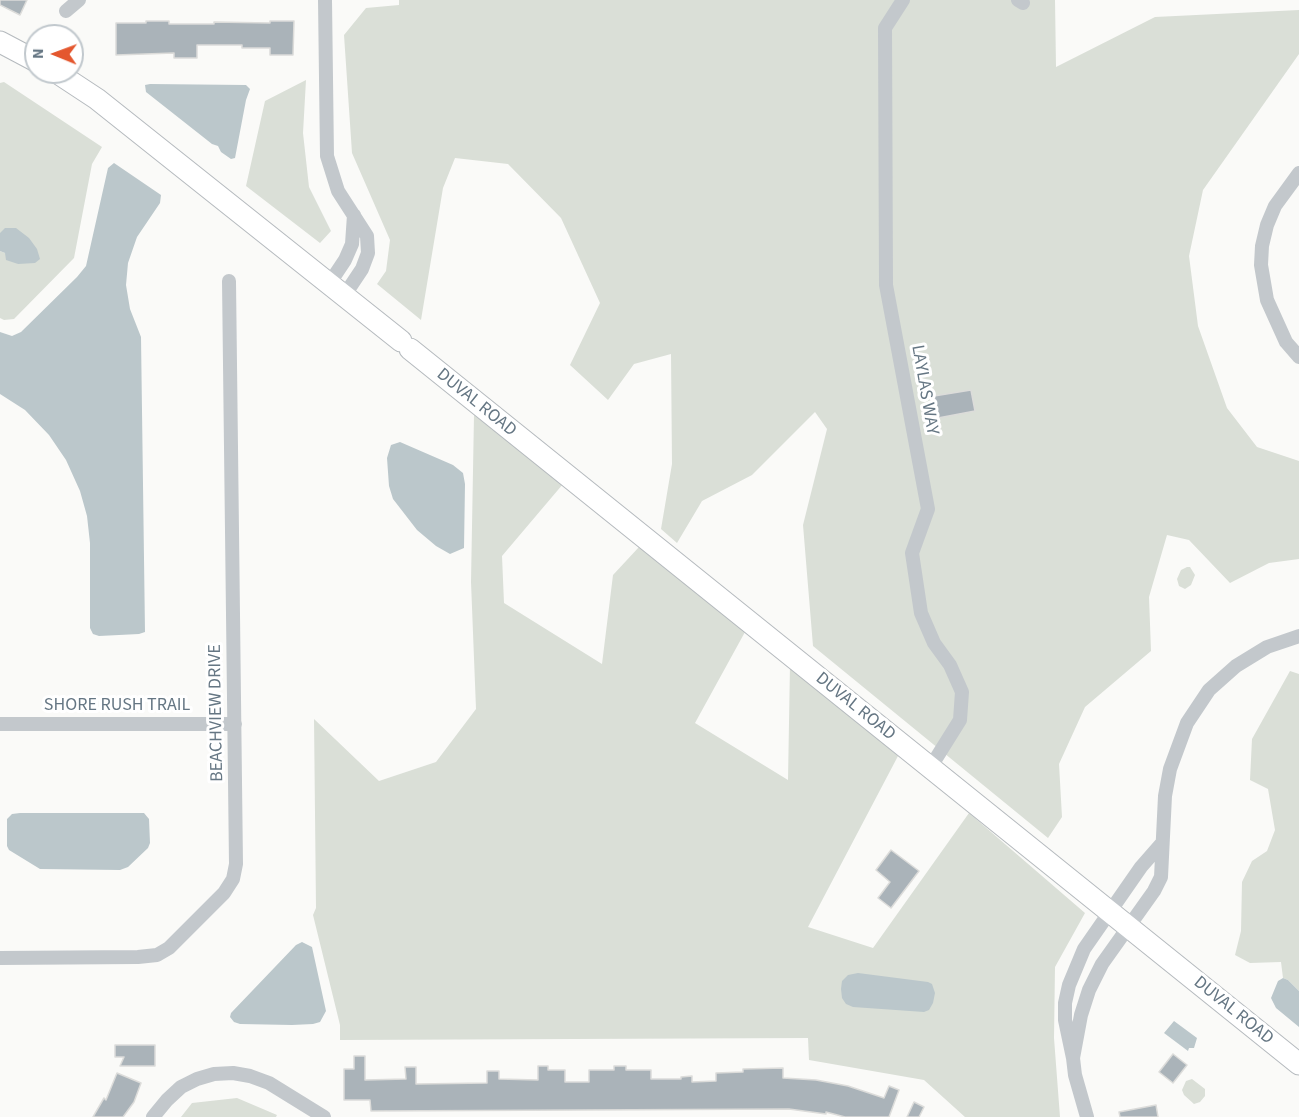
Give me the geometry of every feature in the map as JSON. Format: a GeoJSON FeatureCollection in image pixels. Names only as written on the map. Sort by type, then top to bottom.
{"type":"FeatureCollection","features":[{"type":"Feature","properties":{"kind":"main road"},"geometry":{"type":"LineString","coordinates":[[0,42],[24,55]]}},
{"type":"Feature","properties":{"kind":"main road","name":"DUVAL ROAD"},"geometry":{"type":"LineString","coordinates":[[74,84],[97,99],[337,290],[1299,1064]]}},
{"type":"Feature","properties":{"kind":"street"},"geometry":{"type":"LineString","coordinates":[[66,11],[79,0]]}},
{"type":"Feature","properties":{"kind":"street"},"geometry":{"type":"LineString","coordinates":[[325,0],[327,156],[338,191],[367,236],[368,253],[362,269],[337,290]]}},
{"type":"Feature","properties":{"kind":"street","name":"LAYLAS WAY"},"geometry":{"type":"LineString","coordinates":[[903,0],[885,28],[886,285],[928,509],[912,553],[921,613],[934,643],[951,665],[962,692],[960,720],[930,768]]}},
{"type":"Feature","properties":{"kind":"street"},"geometry":{"type":"LineString","coordinates":[[1299,173],[1275,206],[1267,225],[1262,246],[1261,265],[1267,300],[1286,342],[1299,357]]}},
{"type":"Feature","properties":{"kind":"street"},"geometry":{"type":"LineString","coordinates":[[337,290],[352,244],[354,215]]}},
{"type":"Feature","properties":{"kind":"street","name":"BEACHVIEW DRIVE"},"geometry":{"type":"LineString","coordinates":[[0,958],[157,955],[169,948],[224,892],[233,879],[236,864],[229,281]]}},
{"type":"Feature","properties":{"kind":"street"},"geometry":{"type":"LineString","coordinates":[[1073,1058],[1081,1015],[1089,990],[1102,964],[1154,891],[1161,877],[1165,796],[1170,769],[1178,744],[1197,706],[1221,678],[1250,656],[1267,647],[1299,636]]}},
{"type":"Feature","properties":{"kind":"street","name":"SHORE RUSH TRAIL"},"geometry":{"type":"LineString","coordinates":[[0,724],[235,724]]}},
{"type":"Feature","properties":{"kind":"street"},"geometry":{"type":"LineString","coordinates":[[1087,1117],[1075,1075],[1065,1020],[1065,1003],[1069,985],[1084,948],[1141,867],[1162,843]]}},
{"type":"Feature","properties":{"kind":"street"},"geometry":{"type":"LineString","coordinates":[[153,1117],[166,1100],[181,1087],[214,1074],[233,1073],[269,1083],[324,1117]]}},
{"type":"Feature","properties":{"kind":"shaded area"},"geometry":{"type":"Polygon","coordinates":[[[399,0],[1055,0],[1056,67],[1155,17],[1299,10],[1299,54],[1203,190],[1189,256],[1198,326],[1227,408],[1257,447],[1299,461],[1299,559],[1269,563],[1230,583],[1189,540],[1167,535],[1149,597],[1151,651],[1085,707],[1059,764],[1062,817],[1048,838],[813,646],[803,525],[827,429],[815,412],[752,475],[702,501],[677,543],[661,529],[672,464],[671,354],[634,364],[608,400],[570,365],[600,303],[561,218],[508,164],[455,158],[443,188],[421,320],[377,284],[386,271],[390,240],[352,153],[344,35],[366,8],[399,5],[399,0]]]}},
{"type":"Feature","properties":{"kind":"shaded area"},"geometry":{"type":"Polygon","coordinates":[[[306,80],[303,133],[309,187],[331,231],[320,243],[246,186],[265,101],[306,80]]]}},
{"type":"Feature","properties":{"kind":"shaded area"},"geometry":{"type":"Polygon","coordinates":[[[4,82],[102,147],[92,164],[74,258],[14,319],[4,320],[0,318],[0,251],[18,264],[0,233],[0,83],[4,82]]]}},
{"type":"Feature","properties":{"kind":"shaded area"},"geometry":{"type":"Polygon","coordinates":[[[145,85],[246,85],[250,89],[235,158],[231,159],[221,152],[218,146],[212,144],[146,92],[145,85]]]}},
{"type":"Feature","properties":{"kind":"shaded area"},"geometry":{"type":"Polygon","coordinates":[[[114,163],[161,195],[160,203],[137,237],[128,263],[126,285],[130,309],[141,337],[145,632],[99,636],[93,634],[90,628],[90,543],[87,516],[80,491],[66,460],[49,435],[25,410],[0,394],[0,332],[12,336],[21,332],[86,266],[108,168],[114,163]]]}},
{"type":"Feature","properties":{"kind":"shaded area"},"geometry":{"type":"Polygon","coordinates":[[[5,228],[16,228],[29,238],[37,249],[40,259],[35,263],[18,264],[6,260],[5,253],[0,251],[0,233],[5,228]]]}},
{"type":"Feature","properties":{"kind":"shaded area"},"geometry":{"type":"Polygon","coordinates":[[[474,415],[563,484],[502,556],[504,603],[602,664],[613,575],[639,547],[745,632],[695,723],[788,780],[790,665],[898,756],[808,927],[873,948],[969,813],[1085,913],[1055,967],[1054,1038],[1060,1117],[965,1117],[924,1080],[809,1060],[808,1038],[340,1040],[340,1025],[313,915],[316,908],[314,719],[379,781],[436,762],[476,709],[471,582],[474,415]]]}},
{"type":"Feature","properties":{"kind":"shaded area"},"geometry":{"type":"Polygon","coordinates":[[[400,442],[453,465],[463,473],[465,484],[464,548],[450,554],[436,546],[417,530],[393,499],[389,486],[387,458],[391,445],[400,442]]]}},
{"type":"Feature","properties":{"kind":"shaded area"},"geometry":{"type":"Polygon","coordinates":[[[1190,567],[1195,575],[1191,585],[1185,589],[1179,586],[1177,579],[1181,570],[1190,567]]]}},
{"type":"Feature","properties":{"kind":"shaded area"},"geometry":{"type":"Polygon","coordinates":[[[1290,671],[1299,674],[1299,991],[1283,978],[1281,962],[1250,963],[1235,955],[1241,931],[1242,882],[1252,861],[1267,851],[1275,830],[1268,789],[1250,780],[1252,739],[1290,671]]]}},
{"type":"Feature","properties":{"kind":"shaded area"},"geometry":{"type":"Polygon","coordinates":[[[144,813],[149,819],[150,843],[148,848],[128,867],[120,870],[40,869],[9,850],[7,846],[7,819],[12,814],[144,813]]]}},
{"type":"Feature","properties":{"kind":"shaded area"},"geometry":{"type":"Polygon","coordinates":[[[302,942],[312,947],[326,1011],[320,1022],[292,1025],[234,1022],[230,1017],[231,1013],[296,945],[302,942]]]}},
{"type":"Feature","properties":{"kind":"shaded area"},"geometry":{"type":"Polygon","coordinates":[[[858,973],[928,982],[932,984],[935,993],[933,1003],[929,1010],[924,1012],[853,1007],[846,1004],[842,998],[842,981],[848,975],[858,973]]]}},
{"type":"Feature","properties":{"kind":"shaded area"},"geometry":{"type":"Polygon","coordinates":[[[1283,978],[1299,991],[1299,1027],[1276,1008],[1271,998],[1278,981],[1283,978]]]}},
{"type":"Feature","properties":{"kind":"shaded area"},"geometry":{"type":"Polygon","coordinates":[[[1174,1021],[1197,1038],[1194,1048],[1189,1048],[1188,1051],[1164,1033],[1174,1021]]]}},
{"type":"Feature","properties":{"kind":"shaded area"},"geometry":{"type":"Polygon","coordinates":[[[1192,1079],[1205,1089],[1205,1096],[1200,1102],[1194,1104],[1182,1090],[1186,1081],[1192,1079]]]}},
{"type":"Feature","properties":{"kind":"shaded area"},"geometry":{"type":"Polygon","coordinates":[[[237,1098],[277,1115],[276,1117],[181,1117],[192,1103],[237,1098]]]}},
{"type":"Feature","properties":{"kind":"building"},"geometry":{"type":"Polygon","coordinates":[[[0,0],[27,0],[20,15],[0,5],[0,0]]]}},
{"type":"Feature","properties":{"kind":"building"},"geometry":{"type":"Polygon","coordinates":[[[146,21],[169,21],[169,24],[214,24],[214,22],[294,21],[293,55],[270,55],[270,48],[242,48],[242,45],[197,45],[197,58],[174,58],[174,53],[116,55],[116,23],[146,23],[146,21]]]}},
{"type":"Feature","properties":{"kind":"building"},"geometry":{"type":"Polygon","coordinates":[[[971,390],[975,411],[938,418],[934,396],[971,390]]]}},
{"type":"Feature","properties":{"kind":"building"},"geometry":{"type":"Polygon","coordinates":[[[891,850],[919,871],[891,908],[878,898],[890,882],[876,870],[891,850]]]}},
{"type":"Feature","properties":{"kind":"building"},"geometry":{"type":"Polygon","coordinates":[[[115,1045],[155,1045],[155,1066],[120,1066],[124,1057],[115,1057],[115,1045]]]}},
{"type":"Feature","properties":{"kind":"building"},"geometry":{"type":"Polygon","coordinates":[[[1173,1054],[1187,1065],[1173,1083],[1159,1072],[1173,1054]]]}},
{"type":"Feature","properties":{"kind":"building"},"geometry":{"type":"Polygon","coordinates":[[[354,1056],[365,1056],[365,1080],[406,1079],[405,1067],[416,1067],[416,1084],[487,1083],[487,1071],[499,1071],[499,1079],[538,1080],[538,1066],[548,1066],[548,1070],[565,1070],[565,1082],[589,1082],[589,1070],[614,1070],[614,1066],[626,1066],[626,1070],[651,1070],[651,1079],[681,1079],[681,1077],[692,1076],[692,1082],[716,1081],[716,1073],[743,1072],[743,1069],[783,1068],[783,1078],[816,1080],[848,1086],[884,1098],[889,1086],[899,1090],[889,1117],[845,1117],[826,1112],[826,1114],[789,1109],[371,1111],[370,1100],[344,1100],[344,1069],[354,1069],[354,1056]]]}},
{"type":"Feature","properties":{"kind":"building"},"geometry":{"type":"Polygon","coordinates":[[[117,1073],[141,1083],[134,1102],[123,1117],[93,1117],[104,1098],[106,1100],[117,1073]]]}},
{"type":"Feature","properties":{"kind":"building"},"geometry":{"type":"Polygon","coordinates":[[[914,1102],[924,1107],[919,1117],[907,1117],[914,1102]]]}},
{"type":"Feature","properties":{"kind":"building"},"geometry":{"type":"Polygon","coordinates":[[[1156,1105],[1158,1117],[1120,1117],[1119,1112],[1156,1105]]]}}]}
